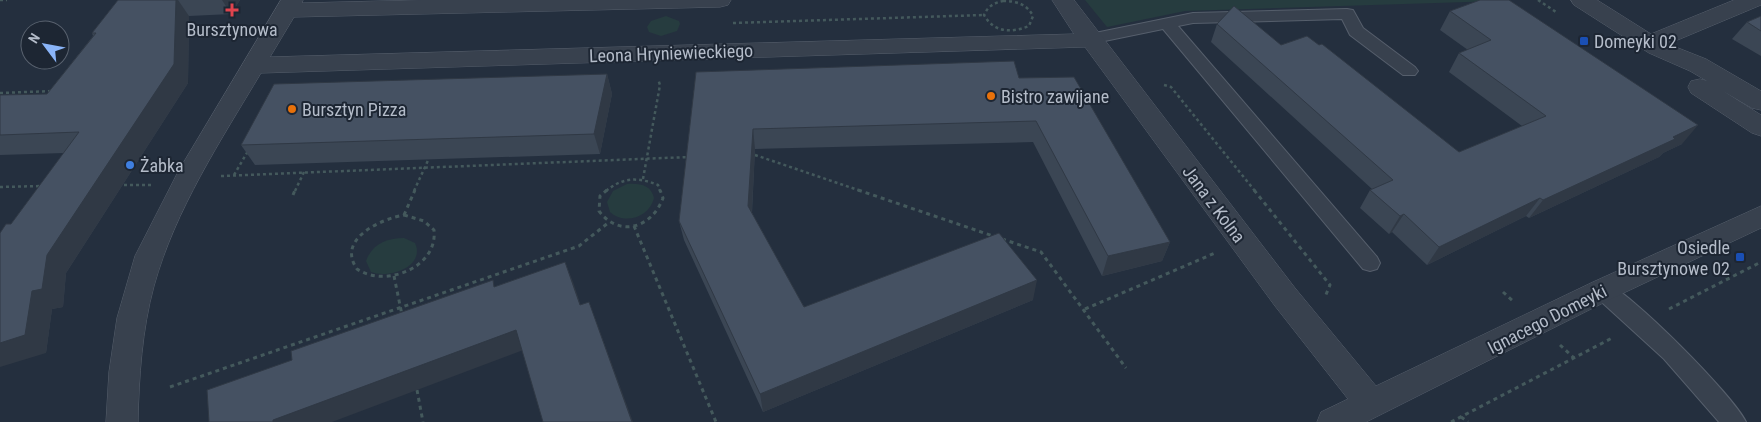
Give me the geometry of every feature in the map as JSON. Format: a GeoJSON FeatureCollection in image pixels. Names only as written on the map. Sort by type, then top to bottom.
{"type":"FeatureCollection","features":[{"type":"Feature","properties":{"kind":"street"},"geometry":{"type":"LineString","coordinates":[[122,422],[132,323],[138,289],[160,229],[252,65],[289,5],[720,0]]}},
{"type":"Feature","properties":{"kind":"street","name":"Jana z Kolna"},"geometry":{"type":"LineString","coordinates":[[1063,0],[1327,351],[1370,403]]}},
{"type":"Feature","properties":{"kind":"street"},"geometry":{"type":"LineString","coordinates":[[1582,0],[1654,45],[1698,65],[1761,102]]}},
{"type":"Feature","properties":{"kind":"street"},"geometry":{"type":"LineString","coordinates":[[1654,45],[1754,0]]}},
{"type":"Feature","properties":{"kind":"street","name":"Leona Hryniewieckiego"},"geometry":{"type":"LineString","coordinates":[[252,65],[1074,41],[1090,38]]}},
{"type":"Feature","properties":{"kind":"street"},"geometry":{"type":"LineString","coordinates":[[1654,45],[1681,75],[1761,127]]}},
{"type":"Feature","properties":{"kind":"street","name":"Ignacego Domeyki"},"geometry":{"type":"LineString","coordinates":[[1333,422],[1484,350],[1603,290],[1761,216]]}},
{"type":"Feature","properties":{"kind":"lane"},"geometry":{"type":"LineString","coordinates":[[1090,38],[1193,18],[1347,14],[1356,31],[1409,71]]}},
{"type":"Feature","properties":{"kind":"lane"},"geometry":{"type":"LineString","coordinates":[[1168,24],[1179,40],[1370,263]]}},
{"type":"Feature","properties":{"kind":"lane"},"geometry":{"type":"LineString","coordinates":[[1603,290],[1642,323],[1692,372],[1734,422]]}},
{"type":"Feature","properties":{"kind":"path"},"geometry":{"type":"LineString","coordinates":[[0,0],[8,0]]}},
{"type":"Feature","properties":{"kind":"path"},"geometry":{"type":"LineString","coordinates":[[725,23],[984,15]]}},
{"type":"Feature","properties":{"kind":"path"},"geometry":{"type":"LineString","coordinates":[[643,179],[660,85],[656,70],[659,53]]}},
{"type":"Feature","properties":{"kind":"path"},"geometry":{"type":"LineString","coordinates":[[0,93],[61,90]]}},
{"type":"Feature","properties":{"kind":"path"},"geometry":{"type":"LineString","coordinates":[[234,175],[248,150]]}},
{"type":"Feature","properties":{"kind":"path"},"geometry":{"type":"LineString","coordinates":[[404,215],[432,153]]}},
{"type":"Feature","properties":{"kind":"path"},"geometry":{"type":"LineString","coordinates":[[755,155],[1041,252],[1085,309],[1126,368]]}},
{"type":"Feature","properties":{"kind":"path"},"geometry":{"type":"LineString","coordinates":[[215,176],[693,156]]}},
{"type":"Feature","properties":{"kind":"path"},"geometry":{"type":"LineString","coordinates":[[293,195],[304,172]]}},
{"type":"Feature","properties":{"kind":"path"},"geometry":{"type":"LineString","coordinates":[[643,179],[658,185],[663,198],[658,212],[652,218],[634,226],[624,227],[608,223],[598,211],[600,196],[614,184],[623,180],[643,179]]}},
{"type":"Feature","properties":{"kind":"path"},"geometry":{"type":"LineString","coordinates":[[110,185],[157,185]]}},
{"type":"Feature","properties":{"kind":"path"},"geometry":{"type":"LineString","coordinates":[[0,187],[46,186]]}},
{"type":"Feature","properties":{"kind":"path"},"geometry":{"type":"LineString","coordinates":[[404,215],[421,218],[430,223],[435,231],[435,242],[430,253],[421,263],[394,276],[378,278],[365,276],[357,271],[352,263],[351,254],[354,245],[369,228],[380,221],[404,215]]}},
{"type":"Feature","properties":{"kind":"path"},"geometry":{"type":"LineString","coordinates":[[170,387],[579,246],[608,223]]}},
{"type":"Feature","properties":{"kind":"path"},"geometry":{"type":"LineString","coordinates":[[634,226],[716,422]]}},
{"type":"Feature","properties":{"kind":"path"},"geometry":{"type":"LineString","coordinates":[[1085,309],[1216,253]]}},
{"type":"Feature","properties":{"kind":"path"},"geometry":{"type":"LineString","coordinates":[[1451,422],[1761,262]]}},
{"type":"Feature","properties":{"kind":"path"},"geometry":{"type":"LineString","coordinates":[[394,276],[404,325]]}},
{"type":"Feature","properties":{"kind":"path"},"geometry":{"type":"LineString","coordinates":[[417,390],[423,422]]}},
{"type":"Feature","properties":{"kind":"path"},"geometry":{"type":"LineString","coordinates":[[1461,416],[1468,422]]}},
{"type":"Feature","properties":{"kind":"green space"},"geometry":{"type":"Polygon","coordinates":[[[1085,0],[1499,1],[1185,11],[1107,27],[1085,0]]]}},
{"type":"Feature","properties":{"kind":"green space"},"geometry":{"type":"Polygon","coordinates":[[[666,16],[679,21],[680,24],[677,31],[661,36],[649,32],[647,27],[651,21],[666,16]]]}},
{"type":"Feature","properties":{"kind":"green space"},"geometry":{"type":"Polygon","coordinates":[[[627,184],[636,184],[648,188],[654,198],[651,205],[642,215],[629,219],[616,216],[610,212],[607,202],[613,191],[627,184]]]}},
{"type":"Feature","properties":{"kind":"green space"},"geometry":{"type":"Polygon","coordinates":[[[404,238],[415,243],[417,251],[415,259],[410,265],[404,269],[387,274],[371,272],[366,261],[372,250],[386,241],[404,238]]]}},
{"type":"Feature","properties":{"kind":"building"},"geometry":{"type":"Polygon","coordinates":[[[118,0],[176,0],[174,64],[47,255],[42,289],[32,291],[25,335],[0,343],[0,233],[6,224],[11,224],[79,132],[0,135],[0,95],[47,94],[66,70],[70,70],[70,65],[96,33],[92,33],[118,0]]]}},
{"type":"Feature","properties":{"kind":"building"},"geometry":{"type":"Polygon","coordinates":[[[1480,0],[1509,0],[1698,125],[1673,137],[1675,139],[1543,200],[1540,198],[1439,247],[1404,214],[1400,216],[1370,190],[1393,180],[1217,24],[1234,6],[1281,45],[1307,36],[1319,45],[1322,44],[1459,152],[1546,116],[1459,53],[1491,40],[1450,11],[1480,0]]]}},
{"type":"Feature","properties":{"kind":"building"},"geometry":{"type":"Polygon","coordinates":[[[1761,16],[1761,31],[1747,22],[1761,16]]]}},
{"type":"Feature","properties":{"kind":"building"},"geometry":{"type":"Polygon","coordinates":[[[1014,61],[1019,78],[1074,77],[1170,242],[1108,256],[1036,121],[753,129],[748,206],[804,307],[999,233],[1037,280],[760,394],[679,221],[696,72],[1014,61]]]}},
{"type":"Feature","properties":{"kind":"building"},"geometry":{"type":"Polygon","coordinates":[[[607,74],[594,134],[241,145],[274,84],[607,74]]]}},
{"type":"Feature","properties":{"kind":"building"},"geometry":{"type":"Polygon","coordinates":[[[565,262],[580,305],[589,302],[632,422],[543,422],[516,330],[273,420],[273,422],[209,422],[207,390],[292,360],[291,351],[493,280],[494,287],[565,262]]]}},
{"type":"Feature","properties":{"kind":"place","name":"Bursztynowa"},"geometry":{"type":"Point","coordinates":[232,10]}},
{"type":"Feature","properties":{"kind":"place","name":"Domeyki 02"},"geometry":{"type":"Point","coordinates":[1584,41]}},
{"type":"Feature","properties":{"kind":"place","name":"Bistro zawijane"},"geometry":{"type":"Point","coordinates":[991,96]}},
{"type":"Feature","properties":{"kind":"place","name":"Bursztyn Pizza"},"geometry":{"type":"Point","coordinates":[292,109]}},
{"type":"Feature","properties":{"kind":"place","name":"Żabka"},"geometry":{"type":"Point","coordinates":[130,165]}},
{"type":"Feature","properties":{"kind":"place","name":"Osiedle Bursztynowe 02"},"geometry":{"type":"Point","coordinates":[1740,257]}}]}
